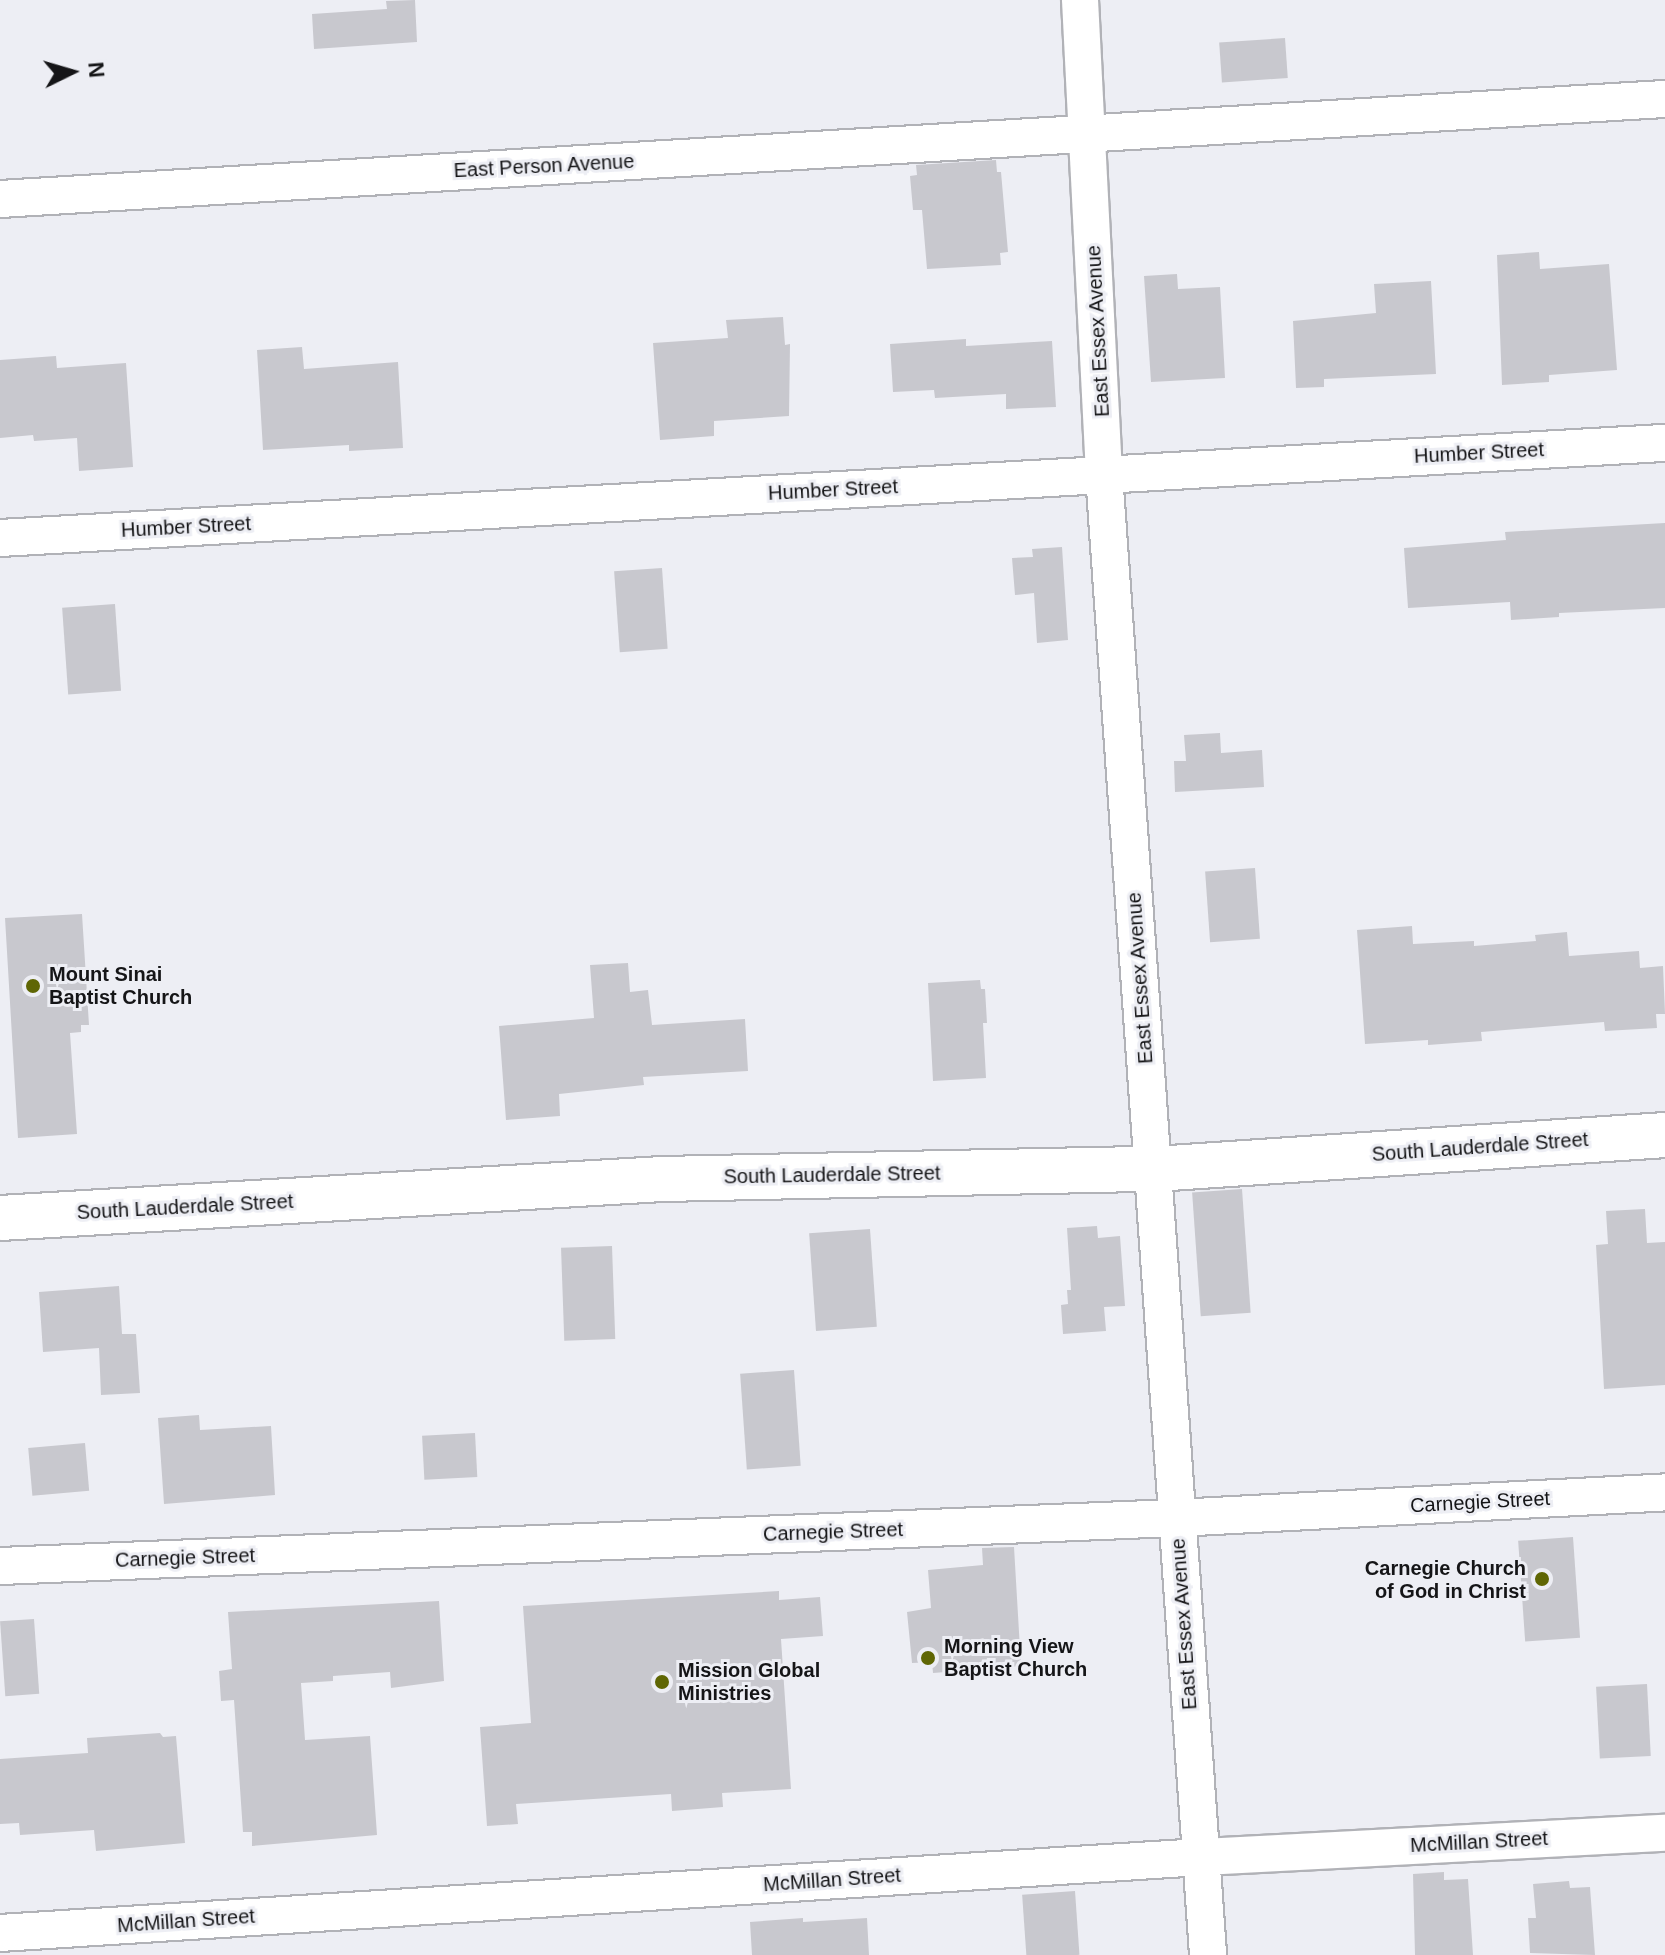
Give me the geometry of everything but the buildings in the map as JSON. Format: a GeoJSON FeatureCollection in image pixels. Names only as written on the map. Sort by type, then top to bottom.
{"type":"FeatureCollection","features":[{"type":"Feature","properties":{"kind":"street","name":"East Essex Avenue"},"geometry":{"type":"LineString","coordinates":[[1080,0],[1104,474],[1208,1955]]}},
{"type":"Feature","properties":{"kind":"street","name":"East Person Avenue"},"geometry":{"type":"LineString","coordinates":[[0,199],[1665,99]]}},
{"type":"Feature","properties":{"kind":"street","name":"Humber Street"},"geometry":{"type":"LineString","coordinates":[[0,538],[1665,443]]}},
{"type":"Feature","properties":{"kind":"street","name":"South Lauderdale Street"},"geometry":{"type":"LineString","coordinates":[[0,1218],[662,1179],[1155,1169],[1665,1135]]}},
{"type":"Feature","properties":{"kind":"street","name":"Carnegie Street"},"geometry":{"type":"LineString","coordinates":[[0,1566],[1176,1518],[1665,1492]]}},
{"type":"Feature","properties":{"kind":"street","name":"McMillan Street"},"geometry":{"type":"LineString","coordinates":[[0,1933],[1202,1857],[1665,1833]]}},
{"type":"Feature","properties":{"kind":"place","name":"Mount Sinai Baptist Church"},"geometry":{"type":"Point","coordinates":[33,986]}},
{"type":"Feature","properties":{"kind":"place","name":"Carnegie Church of God in Christ"},"geometry":{"type":"Point","coordinates":[1542,1579]}},
{"type":"Feature","properties":{"kind":"place","name":"Morning View Baptist Church"},"geometry":{"type":"Point","coordinates":[928,1658]}},
{"type":"Feature","properties":{"kind":"place","name":"Mission Global Ministries"},"geometry":{"type":"Point","coordinates":[662,1682]}}]}
